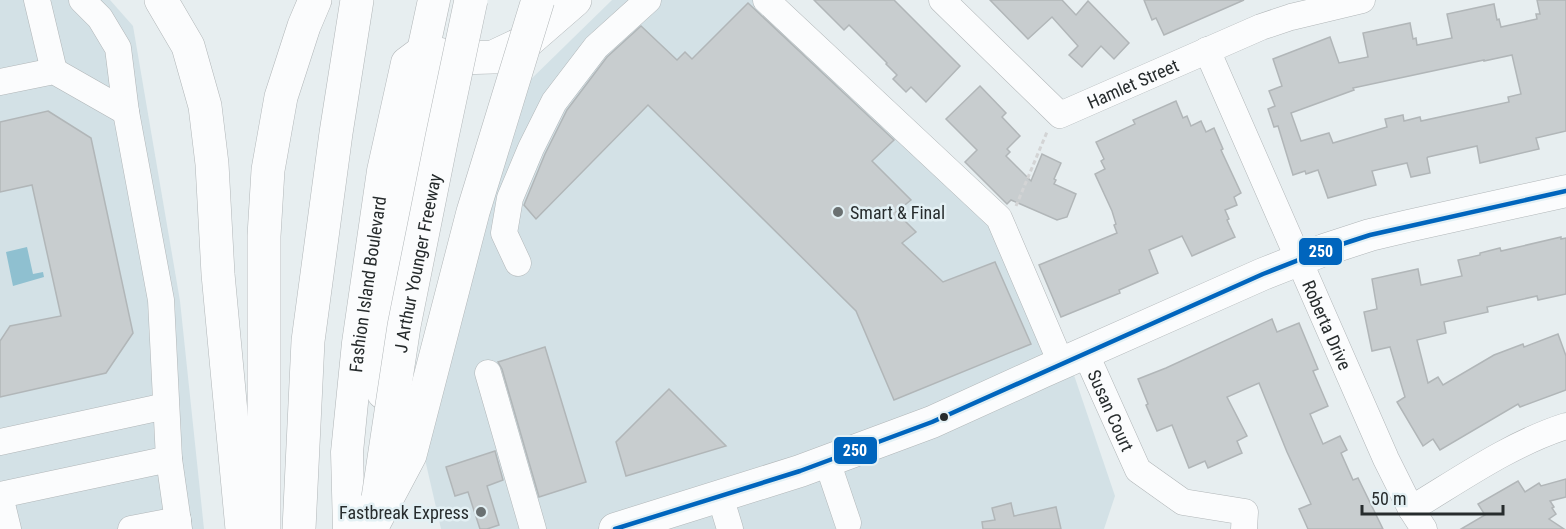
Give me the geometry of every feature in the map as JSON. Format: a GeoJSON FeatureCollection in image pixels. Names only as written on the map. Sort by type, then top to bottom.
{"type":"FeatureCollection","features":[{"type":"Feature","properties":{"kind":"highway"},"geometry":{"type":"LineString","coordinates":[[161,0],[188,46],[205,106],[212,164],[218,274],[242,529]]}},
{"type":"Feature","properties":{"kind":"highway"},"geometry":{"type":"LineString","coordinates":[[264,529],[264,236],[268,170],[281,97],[315,0]]}},
{"type":"Feature","properties":{"kind":"highway"},"geometry":{"type":"LineString","coordinates":[[299,529],[308,341],[336,133],[357,0]]}},
{"type":"Feature","properties":{"kind":"highway","name":"J Arthur Younger Freeway"},"geometry":{"type":"LineString","coordinates":[[376,527],[404,326],[471,0]]}},
{"type":"Feature","properties":{"kind":"highway"},"geometry":{"type":"LineString","coordinates":[[376,527],[410,455],[473,212],[538,0]]}},
{"type":"Feature","properties":{"kind":"highway"},"geometry":{"type":"LineString","coordinates":[[423,51],[457,58],[493,57],[529,40],[575,0]]}},
{"type":"Feature","properties":{"kind":"main road","name":"Fashion Island Boulevard"},"geometry":{"type":"LineString","coordinates":[[376,527],[382,454],[383,346],[410,173],[430,69],[423,51],[434,0]]}},
{"type":"Feature","properties":{"kind":"main road"},"geometry":{"type":"LineString","coordinates":[[615,529],[827,461],[932,422],[1299,259],[1370,236],[1566,191]]}},
{"type":"Feature","properties":{"kind":"street"},"geometry":{"type":"LineString","coordinates":[[37,0],[54,71]]}},
{"type":"Feature","properties":{"kind":"street"},"geometry":{"type":"LineString","coordinates":[[82,0],[100,18],[118,48],[126,112],[161,300],[169,459],[178,524],[131,529]]}},
{"type":"Feature","properties":{"kind":"street"},"geometry":{"type":"LineString","coordinates":[[518,263],[504,232],[510,198],[531,148],[554,102],[596,47],[648,0]]}},
{"type":"Feature","properties":{"kind":"street","name":"Susan Court"},"geometry":{"type":"LineString","coordinates":[[766,0],[999,218],[1073,358],[1138,470],[1183,502],[1245,512],[1244,529]]}},
{"type":"Feature","properties":{"kind":"street"},"geometry":{"type":"LineString","coordinates":[[942,0],[1055,111]]}},
{"type":"Feature","properties":{"kind":"street","name":"Hamlet Street"},"geometry":{"type":"LineString","coordinates":[[1055,111],[1060,115],[1261,27],[1362,0]]}},
{"type":"Feature","properties":{"kind":"street","name":"Roberta Drive"},"geometry":{"type":"LineString","coordinates":[[1207,50],[1386,459],[1417,519]]}},
{"type":"Feature","properties":{"kind":"street"},"geometry":{"type":"LineString","coordinates":[[0,82],[54,71],[126,112]]}},
{"type":"Feature","properties":{"kind":"street"},"geometry":{"type":"LineString","coordinates":[[488,373],[533,529]]}},
{"type":"Feature","properties":{"kind":"street"},"geometry":{"type":"LineString","coordinates":[[0,442],[166,406]]}},
{"type":"Feature","properties":{"kind":"street"},"geometry":{"type":"LineString","coordinates":[[1417,519],[1499,456],[1531,439],[1566,426]]}},
{"type":"Feature","properties":{"kind":"street"},"geometry":{"type":"LineString","coordinates":[[8,529],[0,495],[169,459]]}},
{"type":"Feature","properties":{"kind":"street"},"geometry":{"type":"LineString","coordinates":[[827,461],[848,523]]}},
{"type":"Feature","properties":{"kind":"street"},"geometry":{"type":"LineString","coordinates":[[720,496],[730,529]]}},
{"type":"Feature","properties":{"kind":"path"},"geometry":{"type":"LineString","coordinates":[[1005,231],[1055,111]]}},
{"type":"Feature","properties":{"kind":"shaded area"},"geometry":{"type":"Polygon","coordinates":[[[0,0],[110,0],[133,26],[180,301],[204,529],[0,529],[0,0]]]}},
{"type":"Feature","properties":{"kind":"shaded area"},"geometry":{"type":"Polygon","coordinates":[[[612,0],[773,0],[1009,224],[1075,378],[1115,496],[1104,529],[441,529],[424,455],[524,86],[612,0]]]}},
{"type":"Feature","properties":{"kind":"water"},"geometry":{"type":"Polygon","coordinates":[[[27,247],[33,274],[43,272],[44,277],[13,286],[6,252],[27,247]]]}},
{"type":"Feature","properties":{"kind":"building"},"geometry":{"type":"Polygon","coordinates":[[[814,0],[894,0],[960,66],[926,102],[911,87],[906,92],[893,79],[897,75],[887,63],[849,25],[844,30],[814,0]]]}},
{"type":"Feature","properties":{"kind":"building"},"geometry":{"type":"Polygon","coordinates":[[[990,0],[1062,0],[1076,15],[1088,1],[1129,43],[1114,59],[1101,46],[1082,67],[1069,55],[1078,46],[1052,17],[1028,39],[990,0]]]}},
{"type":"Feature","properties":{"kind":"building"},"geometry":{"type":"Polygon","coordinates":[[[1144,0],[1244,0],[1164,35],[1156,18],[1152,20],[1144,0]]]}},
{"type":"Feature","properties":{"kind":"building"},"geometry":{"type":"Polygon","coordinates":[[[1537,0],[1566,0],[1566,131],[1536,138],[1539,149],[1480,163],[1477,146],[1428,157],[1430,173],[1411,177],[1407,163],[1372,171],[1376,185],[1328,198],[1318,170],[1293,175],[1278,126],[1274,127],[1268,109],[1275,106],[1269,91],[1282,86],[1273,59],[1330,37],[1339,63],[1368,57],[1363,33],[1410,23],[1413,39],[1416,38],[1417,45],[1452,38],[1447,14],[1494,4],[1501,27],[1537,19],[1536,14],[1540,14],[1537,0]],[[1512,55],[1353,88],[1354,90],[1291,113],[1301,141],[1329,133],[1333,143],[1387,127],[1385,119],[1403,115],[1404,121],[1420,117],[1421,121],[1509,102],[1508,97],[1521,94],[1512,55]]]}},
{"type":"Feature","properties":{"kind":"building"},"geometry":{"type":"Polygon","coordinates":[[[748,3],[894,140],[872,161],[911,200],[896,212],[916,232],[902,243],[943,282],[995,262],[1031,344],[894,400],[856,311],[648,105],[536,219],[524,205],[545,154],[567,110],[607,57],[641,26],[677,60],[685,52],[692,59],[748,3]]]}},
{"type":"Feature","properties":{"kind":"building"},"geometry":{"type":"Polygon","coordinates":[[[980,86],[1006,113],[1002,117],[1020,136],[1007,149],[1010,152],[1006,156],[1031,181],[1042,154],[1061,163],[1054,184],[1076,194],[1067,217],[1057,220],[1011,200],[1007,204],[965,162],[977,150],[946,119],[980,86]]]}},
{"type":"Feature","properties":{"kind":"building"},"geometry":{"type":"Polygon","coordinates":[[[1176,101],[1183,118],[1187,116],[1191,126],[1201,121],[1206,132],[1214,128],[1223,149],[1221,150],[1241,193],[1234,197],[1237,205],[1225,210],[1235,237],[1192,256],[1182,236],[1149,250],[1158,273],[1119,290],[1120,293],[1061,317],[1039,265],[1117,233],[1112,211],[1095,174],[1105,169],[1101,161],[1104,159],[1096,142],[1135,124],[1133,120],[1176,101]]]}},
{"type":"Feature","properties":{"kind":"building"},"geometry":{"type":"Polygon","coordinates":[[[48,111],[91,138],[133,333],[106,373],[0,397],[0,341],[10,326],[61,316],[32,185],[0,192],[0,122],[48,111]]]}},
{"type":"Feature","properties":{"kind":"building"},"geometry":{"type":"Polygon","coordinates":[[[1561,237],[1561,239],[1566,238],[1566,294],[1538,300],[1537,296],[1487,307],[1488,312],[1444,322],[1446,333],[1417,340],[1428,383],[1438,377],[1443,385],[1494,355],[1558,334],[1566,356],[1566,390],[1520,407],[1518,404],[1440,450],[1433,439],[1423,446],[1397,402],[1405,397],[1390,347],[1372,351],[1364,312],[1377,309],[1372,279],[1418,269],[1421,285],[1462,276],[1458,260],[1500,248],[1501,251],[1561,237]]]}},
{"type":"Feature","properties":{"kind":"building"},"geometry":{"type":"Polygon","coordinates":[[[1272,319],[1277,332],[1299,323],[1318,369],[1313,371],[1328,406],[1310,414],[1323,444],[1340,436],[1347,450],[1341,453],[1353,480],[1358,478],[1383,529],[1308,529],[1299,509],[1311,504],[1259,383],[1227,397],[1247,436],[1237,441],[1242,453],[1208,468],[1205,461],[1189,468],[1172,425],[1157,431],[1138,379],[1272,319]]]}},
{"type":"Feature","properties":{"kind":"building"},"geometry":{"type":"Polygon","coordinates":[[[545,347],[586,482],[539,497],[498,362],[545,347]]]}},
{"type":"Feature","properties":{"kind":"building"},"geometry":{"type":"Polygon","coordinates":[[[669,389],[726,446],[626,476],[616,442],[669,389]]]}},
{"type":"Feature","properties":{"kind":"building"},"geometry":{"type":"Polygon","coordinates":[[[495,451],[503,480],[487,486],[499,525],[480,529],[468,492],[455,496],[446,467],[495,451]]]}},
{"type":"Feature","properties":{"kind":"building"},"geometry":{"type":"Polygon","coordinates":[[[1566,479],[1566,497],[1550,501],[1556,514],[1549,519],[1564,529],[1461,529],[1485,515],[1478,504],[1518,481],[1525,492],[1539,483],[1541,486],[1566,479]]]}},
{"type":"Feature","properties":{"kind":"building"},"geometry":{"type":"Polygon","coordinates":[[[1011,503],[1014,516],[1056,507],[1061,529],[983,529],[982,522],[995,520],[992,508],[1011,503]]]}},
{"type":"Feature","properties":{"kind":"transit line","name":"250"},"geometry":{"type":"LineString","coordinates":[[615,529],[800,471],[932,422],[1263,274],[1324,250],[1370,235],[1566,191]]}},
{"type":"Feature","properties":{"kind":"place","name":"Smart & Final"},"geometry":{"type":"Point","coordinates":[838,212]}},
{"type":"Feature","properties":{"kind":"place","name":"Fastbreak Express"},"geometry":{"type":"Point","coordinates":[481,512]}}]}
